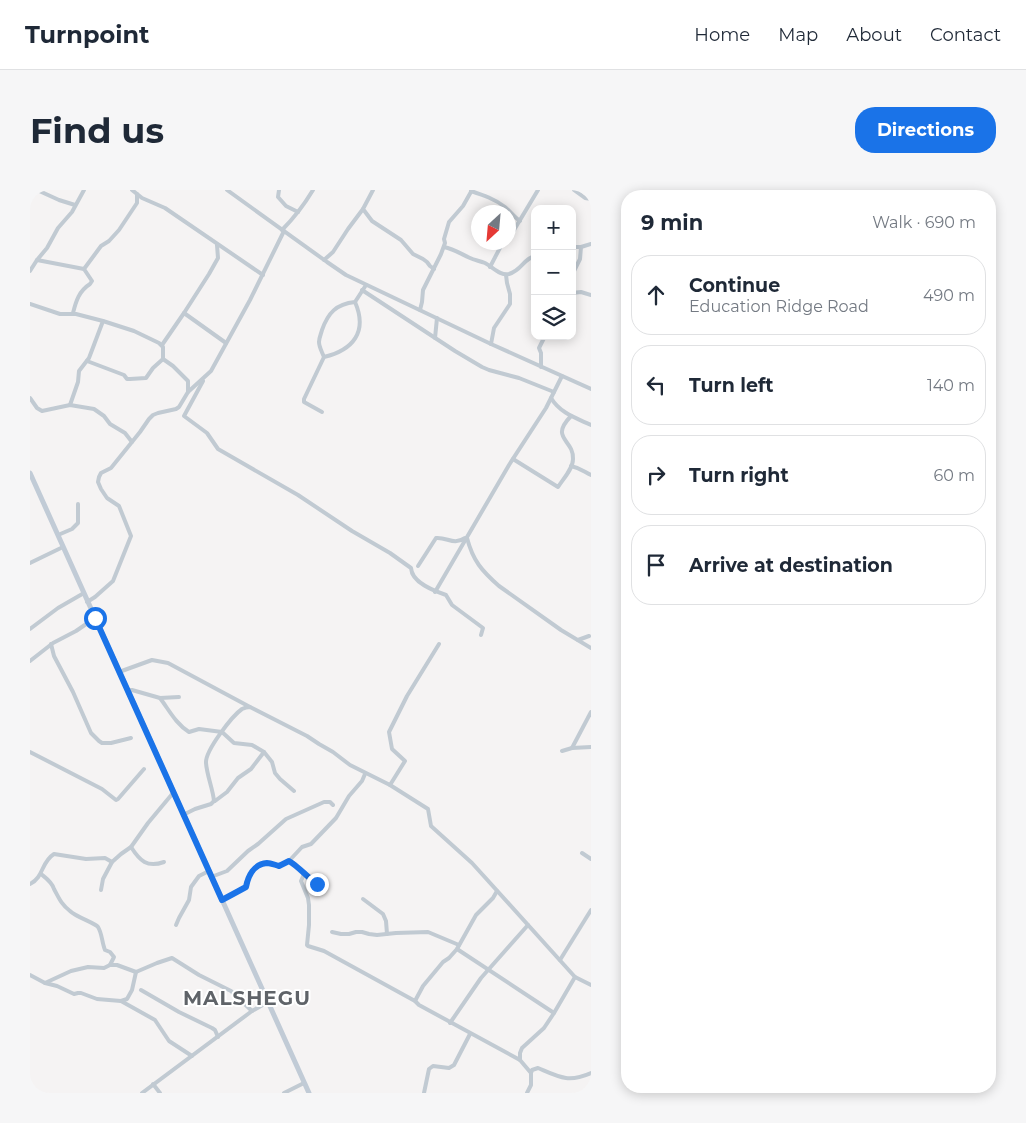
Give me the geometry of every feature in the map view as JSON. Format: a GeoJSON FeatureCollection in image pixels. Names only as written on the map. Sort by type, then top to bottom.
{"type":"FeatureCollection","features":[{"type":"Feature","properties":{"kind":"main road"},"geometry":{"type":"LineString","coordinates":[[30,473],[309,1093]]}},
{"type":"Feature","properties":{"kind":"street"},"geometry":{"type":"LineString","coordinates":[[37,190],[75,205]]}},
{"type":"Feature","properties":{"kind":"street"},"geometry":{"type":"LineString","coordinates":[[30,271],[47,248],[58,228],[70,215],[84,190]]}},
{"type":"Feature","properties":{"kind":"street"},"geometry":{"type":"LineString","coordinates":[[132,190],[147,200],[166,208],[262,275]]}},
{"type":"Feature","properties":{"kind":"street"},"geometry":{"type":"LineString","coordinates":[[227,190],[346,275],[591,389]]}},
{"type":"Feature","properties":{"kind":"street"},"geometry":{"type":"LineString","coordinates":[[279,190],[278,197],[286,206],[298,212]]}},
{"type":"Feature","properties":{"kind":"street"},"geometry":{"type":"LineString","coordinates":[[88,602],[113,581],[131,535],[119,506],[104,495],[98,482],[99,477],[102,473],[112,468],[153,415],[179,407],[188,392],[211,370],[262,275],[283,230],[313,190]]}},
{"type":"Feature","properties":{"kind":"street"},"geometry":{"type":"LineString","coordinates":[[324,260],[333,252],[373,190]]}},
{"type":"Feature","properties":{"kind":"street"},"geometry":{"type":"LineString","coordinates":[[420,310],[424,290],[444,247],[444,239],[449,222],[463,206],[471,190],[494,199],[520,220]]}},
{"type":"Feature","properties":{"kind":"street"},"geometry":{"type":"LineString","coordinates":[[516,227],[538,190]]}},
{"type":"Feature","properties":{"kind":"street"},"geometry":{"type":"LineString","coordinates":[[576,190],[585,198],[591,199]]}},
{"type":"Feature","properties":{"kind":"street"},"geometry":{"type":"LineString","coordinates":[[84,269],[101,246],[109,241],[119,230],[137,203],[137,194]]}},
{"type":"Feature","properties":{"kind":"street"},"geometry":{"type":"LineString","coordinates":[[363,208],[372,221],[401,240],[413,254],[434,269]]}},
{"type":"Feature","properties":{"kind":"street"},"geometry":{"type":"LineString","coordinates":[[576,247],[591,244]]}},
{"type":"Feature","properties":{"kind":"street"},"geometry":{"type":"LineString","coordinates":[[87,361],[130,380],[146,378],[163,359],[162,345],[205,281],[218,258],[217,245]]}},
{"type":"Feature","properties":{"kind":"street"},"geometry":{"type":"LineString","coordinates":[[444,247],[453,249],[490,266],[497,272],[506,274],[519,269],[526,260],[531,258]]}},
{"type":"Feature","properties":{"kind":"street"},"geometry":{"type":"LineString","coordinates":[[576,267],[580,259],[581,247]]}},
{"type":"Feature","properties":{"kind":"street"},"geometry":{"type":"LineString","coordinates":[[490,266],[499,250]]}},
{"type":"Feature","properties":{"kind":"street"},"geometry":{"type":"LineString","coordinates":[[37,260],[84,269],[92,281],[78,297],[73,313]]}},
{"type":"Feature","properties":{"kind":"street"},"geometry":{"type":"LineString","coordinates":[[491,344],[494,328],[510,304],[506,274]]}},
{"type":"Feature","properties":{"kind":"street"},"geometry":{"type":"LineString","coordinates":[[324,357],[319,342],[324,324],[332,311],[343,305],[355,302],[366,284]]}},
{"type":"Feature","properties":{"kind":"street"},"geometry":{"type":"LineString","coordinates":[[362,290],[455,351],[489,370],[519,378],[554,392]]}},
{"type":"Feature","properties":{"kind":"street"},"geometry":{"type":"LineString","coordinates":[[576,293],[591,295]]}},
{"type":"Feature","properties":{"kind":"street"},"geometry":{"type":"LineString","coordinates":[[322,412],[304,402],[304,399],[324,357],[335,354],[350,346],[358,332],[359,310],[355,302]]}},
{"type":"Feature","properties":{"kind":"street"},"geometry":{"type":"LineString","coordinates":[[30,304],[60,314],[67,315],[73,313],[103,321],[128,329],[162,345]]}},
{"type":"Feature","properties":{"kind":"street"},"geometry":{"type":"LineString","coordinates":[[184,313],[226,343]]}},
{"type":"Feature","properties":{"kind":"street"},"geometry":{"type":"LineString","coordinates":[[435,338],[437,318]]}},
{"type":"Feature","properties":{"kind":"street"},"geometry":{"type":"LineString","coordinates":[[70,405],[78,382],[79,371],[87,361],[103,321]]}},
{"type":"Feature","properties":{"kind":"street"},"geometry":{"type":"LineString","coordinates":[[541,367],[539,348],[542,340]]}},
{"type":"Feature","properties":{"kind":"street"},"geometry":{"type":"LineString","coordinates":[[163,359],[173,366],[188,382],[188,392]]}},
{"type":"Feature","properties":{"kind":"street"},"geometry":{"type":"LineString","coordinates":[[206,376],[184,416],[207,433],[218,449],[298,495],[352,532],[390,553],[411,568],[411,574],[414,578],[435,592],[446,595],[452,605],[483,628],[481,635]]}},
{"type":"Feature","properties":{"kind":"street"},"geometry":{"type":"LineString","coordinates":[[435,592],[513,459],[552,398],[562,376]]}},
{"type":"Feature","properties":{"kind":"street"},"geometry":{"type":"LineString","coordinates":[[30,398],[42,412],[70,405],[94,409],[125,433],[132,442]]}},
{"type":"Feature","properties":{"kind":"street"},"geometry":{"type":"LineString","coordinates":[[552,398],[555,404],[563,411],[591,426]]}},
{"type":"Feature","properties":{"kind":"street"},"geometry":{"type":"LineString","coordinates":[[513,459],[558,487],[574,458],[562,434],[565,422],[571,416]]}},
{"type":"Feature","properties":{"kind":"street"},"geometry":{"type":"LineString","coordinates":[[571,466],[580,468],[591,475]]}},
{"type":"Feature","properties":{"kind":"street"},"geometry":{"type":"LineString","coordinates":[[58,535],[76,526],[79,517],[78,504]]}},
{"type":"Feature","properties":{"kind":"street"},"geometry":{"type":"LineString","coordinates":[[418,566],[436,538],[458,542],[467,537]]}},
{"type":"Feature","properties":{"kind":"street"},"geometry":{"type":"LineString","coordinates":[[467,537],[474,558],[480,568],[490,578],[561,630],[591,648]]}},
{"type":"Feature","properties":{"kind":"street"},"geometry":{"type":"LineString","coordinates":[[30,563],[63,548]]}},
{"type":"Feature","properties":{"kind":"street"},"geometry":{"type":"LineString","coordinates":[[30,629],[58,608],[84,593]]}},
{"type":"Feature","properties":{"kind":"street"},"geometry":{"type":"LineString","coordinates":[[30,662],[51,644],[76,631],[95,618]]}},
{"type":"Feature","properties":{"kind":"street"},"geometry":{"type":"LineString","coordinates":[[578,640],[590,635]]}},
{"type":"Feature","properties":{"kind":"street"},"geometry":{"type":"LineString","coordinates":[[587,644],[590,635]]}},
{"type":"Feature","properties":{"kind":"street"},"geometry":{"type":"LineString","coordinates":[[51,644],[54,656],[92,733],[102,742],[111,743],[131,738]]}},
{"type":"Feature","properties":{"kind":"street"},"geometry":{"type":"LineString","coordinates":[[390,785],[405,761],[392,749],[389,732],[407,696],[439,644]]}},
{"type":"Feature","properties":{"kind":"street"},"geometry":{"type":"LineString","coordinates":[[119,672],[152,660],[168,664],[307,736],[350,765],[390,785],[428,809],[431,826],[472,863],[575,977],[591,985]]}},
{"type":"Feature","properties":{"kind":"street"},"geometry":{"type":"LineString","coordinates":[[127,690],[160,698],[179,697]]}},
{"type":"Feature","properties":{"kind":"street"},"geometry":{"type":"LineString","coordinates":[[160,698],[168,711],[186,731],[206,730],[222,732],[234,743],[252,744],[264,752],[272,762],[280,779],[294,791]]}},
{"type":"Feature","properties":{"kind":"street"},"geometry":{"type":"LineString","coordinates":[[214,801],[206,761],[207,754],[240,711],[250,707]]}},
{"type":"Feature","properties":{"kind":"street"},"geometry":{"type":"LineString","coordinates":[[572,748],[591,712]]}},
{"type":"Feature","properties":{"kind":"street"},"geometry":{"type":"LineString","coordinates":[[562,751],[572,748],[591,747]]}},
{"type":"Feature","properties":{"kind":"street"},"geometry":{"type":"LineString","coordinates":[[30,752],[102,789],[116,800],[144,769]]}},
{"type":"Feature","properties":{"kind":"street"},"geometry":{"type":"LineString","coordinates":[[183,815],[211,804],[227,792],[264,752]]}},
{"type":"Feature","properties":{"kind":"street"},"geometry":{"type":"LineString","coordinates":[[222,900],[246,887],[247,879],[251,872],[258,867],[266,863],[279,866],[289,861],[302,847],[311,844],[336,818],[349,796],[366,774]]}},
{"type":"Feature","properties":{"kind":"street"},"geometry":{"type":"LineString","coordinates":[[101,890],[112,862],[131,847],[173,793]]}},
{"type":"Feature","properties":{"kind":"street"},"geometry":{"type":"LineString","coordinates":[[211,877],[227,871],[286,819],[324,802],[330,802],[333,805]]}},
{"type":"Feature","properties":{"kind":"street"},"geometry":{"type":"LineString","coordinates":[[131,847],[136,856],[143,862],[152,865],[164,862]]}},
{"type":"Feature","properties":{"kind":"street"},"geometry":{"type":"LineString","coordinates":[[582,853],[591,858]]}},
{"type":"Feature","properties":{"kind":"street"},"geometry":{"type":"LineString","coordinates":[[30,884],[37,880],[47,859],[54,854],[86,859],[104,858],[112,862]]}},
{"type":"Feature","properties":{"kind":"street"},"geometry":{"type":"LineString","coordinates":[[289,861],[322,888]]}},
{"type":"Feature","properties":{"kind":"street"},"geometry":{"type":"LineString","coordinates":[[176,925],[189,900],[191,887],[199,876],[209,871]]}},
{"type":"Feature","properties":{"kind":"street"},"geometry":{"type":"LineString","coordinates":[[41,874],[49,880],[67,909],[74,915],[98,927],[105,950],[114,957],[110,965]]}},
{"type":"Feature","properties":{"kind":"street"},"geometry":{"type":"LineString","coordinates":[[304,874],[301,882],[309,905],[308,946],[324,951],[415,1000],[420,1005],[470,1034],[520,1060],[531,1073],[531,1085],[527,1093]]}},
{"type":"Feature","properties":{"kind":"street"},"geometry":{"type":"LineString","coordinates":[[415,1000],[431,975],[458,947],[476,915],[493,898],[497,891]]}},
{"type":"Feature","properties":{"kind":"street"},"geometry":{"type":"LineString","coordinates":[[363,899],[384,914],[387,934]]}},
{"type":"Feature","properties":{"kind":"street"},"geometry":{"type":"LineString","coordinates":[[560,960],[591,910]]}},
{"type":"Feature","properties":{"kind":"street"},"geometry":{"type":"LineString","coordinates":[[585,921],[591,925]]}},
{"type":"Feature","properties":{"kind":"street"},"geometry":{"type":"LineString","coordinates":[[450,1022],[471,991],[528,925]]}},
{"type":"Feature","properties":{"kind":"street"},"geometry":{"type":"LineString","coordinates":[[332,932],[340,934],[356,932],[378,935],[396,932],[428,932],[458,947],[488,970],[554,1013]]}},
{"type":"Feature","properties":{"kind":"street"},"geometry":{"type":"LineString","coordinates":[[45,983],[78,969],[88,967],[104,968],[110,965],[117,965],[136,972],[172,958],[199,975],[231,991],[252,1011]]}},
{"type":"Feature","properties":{"kind":"street"},"geometry":{"type":"LineString","coordinates":[[30,975],[74,994],[81,993],[97,999],[121,1001],[128,999],[136,972]]}},
{"type":"Feature","properties":{"kind":"street"},"geometry":{"type":"LineString","coordinates":[[520,1060],[522,1048],[544,1028],[575,977]]}},
{"type":"Feature","properties":{"kind":"street"},"geometry":{"type":"LineString","coordinates":[[140,990],[212,1028],[218,1037]]}},
{"type":"Feature","properties":{"kind":"street"},"geometry":{"type":"LineString","coordinates":[[121,1001],[155,1020],[170,1040],[192,1056]]}},
{"type":"Feature","properties":{"kind":"street"},"geometry":{"type":"LineString","coordinates":[[142,1093],[252,1011],[268,1002]]}},
{"type":"Feature","properties":{"kind":"street"},"geometry":{"type":"LineString","coordinates":[[424,1093],[428,1069],[433,1066],[449,1068],[454,1065],[470,1034]]}},
{"type":"Feature","properties":{"kind":"street"},"geometry":{"type":"LineString","coordinates":[[531,1073],[532,1070],[538,1068],[561,1078],[574,1078],[591,1073]]}},
{"type":"Feature","properties":{"kind":"street"},"geometry":{"type":"LineString","coordinates":[[284,1093],[304,1083]]}},
{"type":"Feature","properties":{"kind":"street"},"geometry":{"type":"LineString","coordinates":[[154,1084],[160,1093]]}},
{"type":"Feature","properties":{"kind":"district","name":"MALSHEGU"},"geometry":{"type":"Point","coordinates":[247,998]}},
{"type":"Feature","properties":{"kind":"route"},"geometry":{"type":"LineString","coordinates":[[95,618],[222,900],[246,887],[247,879],[251,872],[266,863],[279,866],[289,861],[317,884]]}}]}
